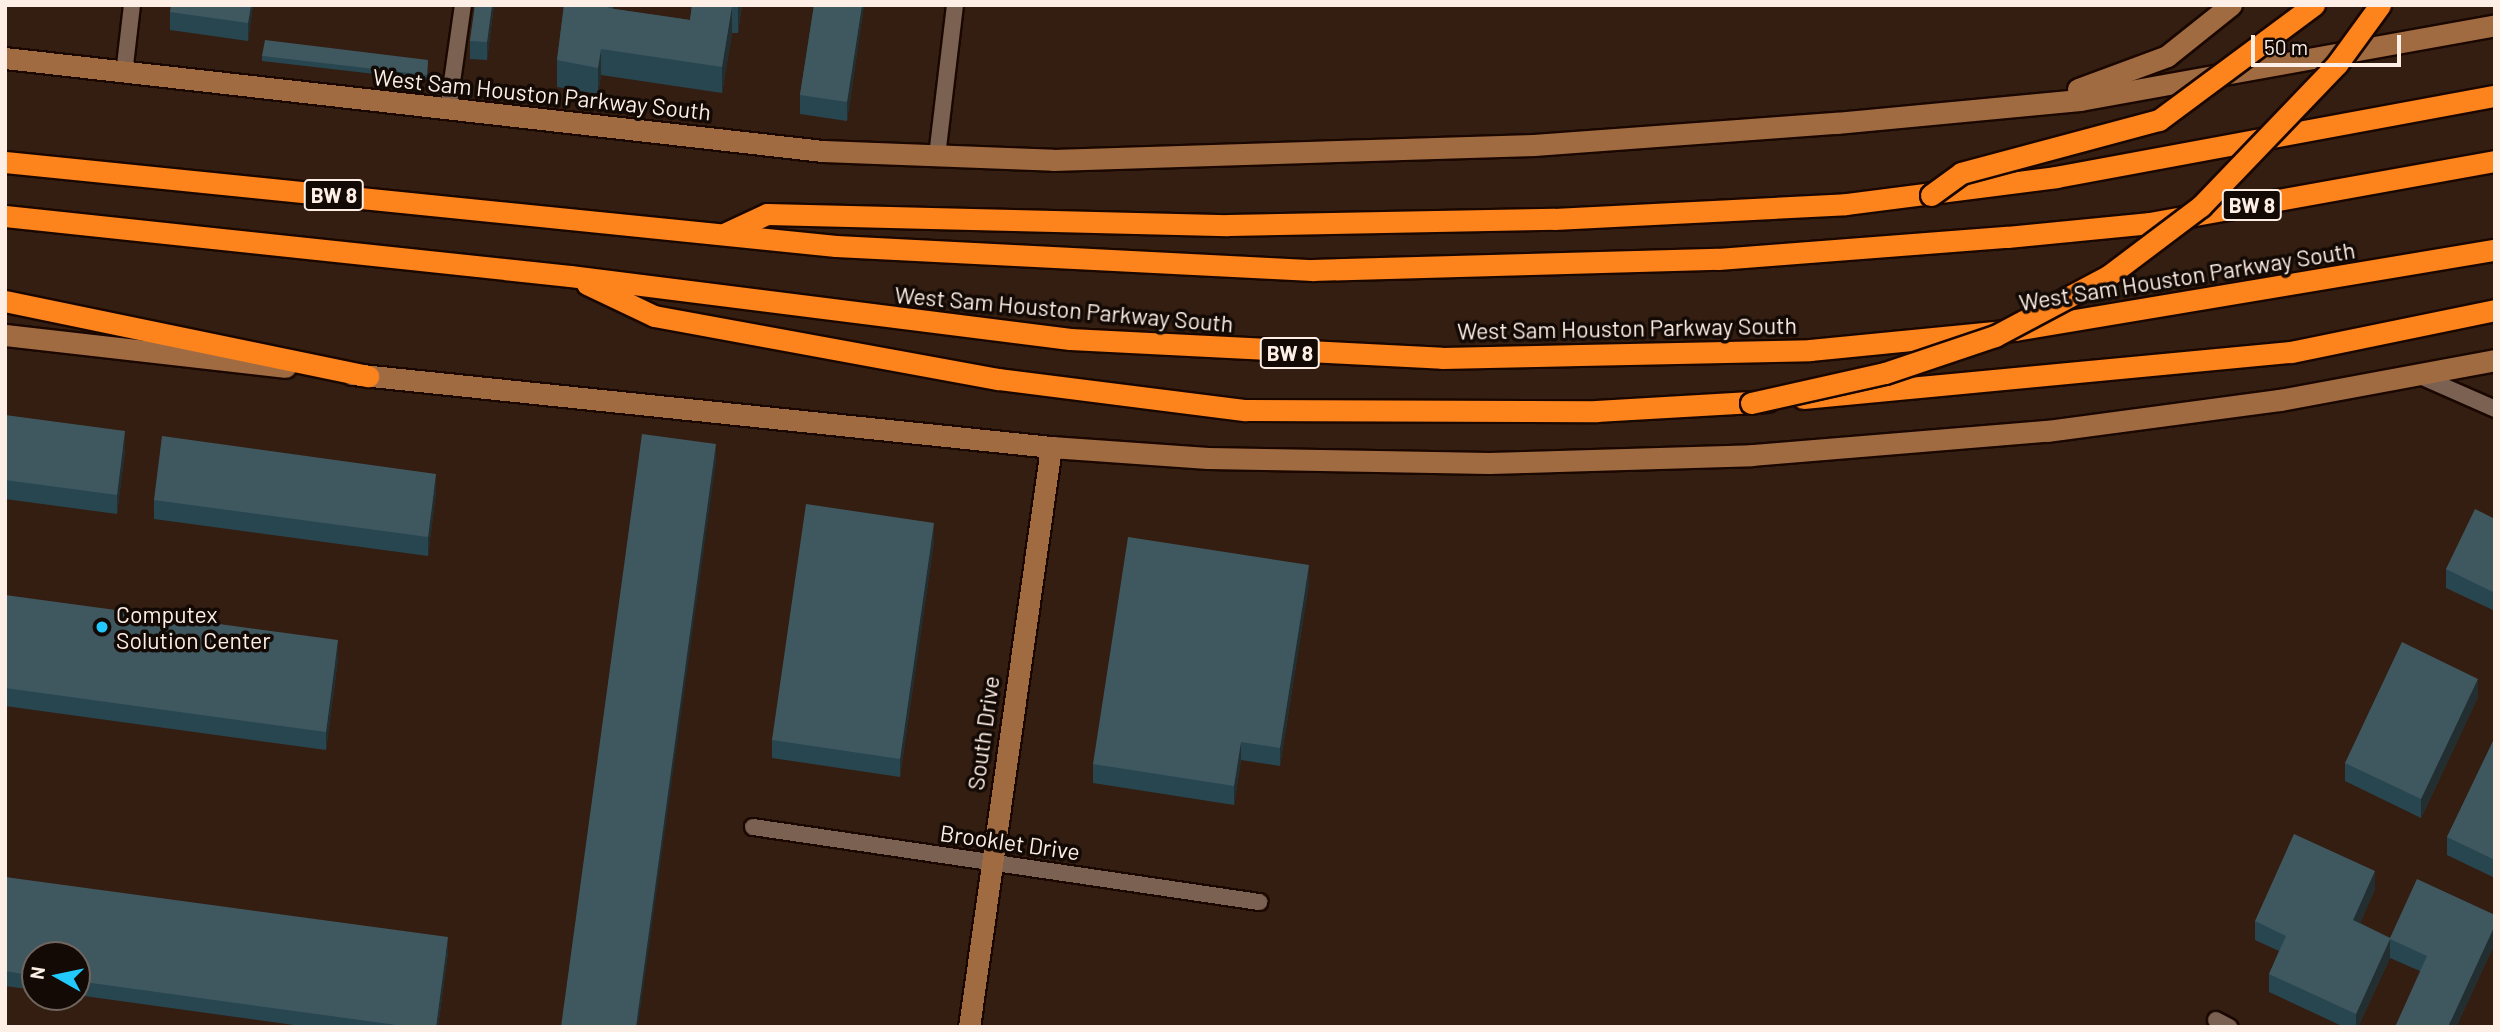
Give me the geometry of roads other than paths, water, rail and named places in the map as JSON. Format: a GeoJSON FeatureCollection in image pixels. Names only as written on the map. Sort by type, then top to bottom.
{"type":"FeatureCollection","features":[{"type":"Feature","properties":{"kind":"highway"},"geometry":{"type":"LineString","coordinates":[[1931,195],[1961,173],[2159,120],[2314,5]]}},
{"type":"Feature","properties":{"kind":"highway"},"geometry":{"type":"LineString","coordinates":[[1751,403],[1908,367],[1995,336],[2108,276],[2201,206],[2337,64],[2381,5]]}},
{"type":"Feature","properties":{"kind":"highway"},"geometry":{"type":"LineString","coordinates":[[724,234],[767,214],[1065,225],[1376,223],[1891,199],[1931,195],[2495,96]]}},
{"type":"Feature","properties":{"kind":"highway","name":"West Sam Houston Parkway South"},"geometry":{"type":"LineString","coordinates":[[5,162],[724,234],[1056,261],[1312,270],[1676,261],[2007,237],[2150,223],[2495,161]]}},
{"type":"Feature","properties":{"kind":"highway","name":"West Sam Houston Parkway South"},"geometry":{"type":"LineString","coordinates":[[5,216],[570,276],[858,316],[1225,351],[1661,356],[2015,330],[2495,250]]}},
{"type":"Feature","properties":{"kind":"highway"},"geometry":{"type":"LineString","coordinates":[[570,276],[654,316],[1011,381],[1245,410],[1400,414],[1751,403],[2291,352],[2495,310]]}},
{"type":"Feature","properties":{"kind":"highway"},"geometry":{"type":"LineString","coordinates":[[5,301],[368,376]]}},
{"type":"Feature","properties":{"kind":"main road"},"geometry":{"type":"LineString","coordinates":[[2030,104],[2167,56],[2231,5]]}},
{"type":"Feature","properties":{"kind":"main road","name":"West Sam Houston Parkway South"},"geometry":{"type":"LineString","coordinates":[[5,58],[124,74],[823,151],[1066,160],[1521,146],[2030,104],[2495,25]]}},
{"type":"Feature","properties":{"kind":"main road"},"geometry":{"type":"LineString","coordinates":[[5,335],[368,376],[1051,447],[1208,458],[1489,463],[1752,455],[2047,431],[2420,376],[2495,360]]}},
{"type":"Feature","properties":{"kind":"main road","name":"South Drive"},"geometry":{"type":"LineString","coordinates":[[969,1027],[1051,447]]}},
{"type":"Feature","properties":{"kind":"street"},"geometry":{"type":"LineString","coordinates":[[124,74],[132,5]]}},
{"type":"Feature","properties":{"kind":"street"},"geometry":{"type":"LineString","coordinates":[[448,110],[463,5]]}},
{"type":"Feature","properties":{"kind":"street"},"geometry":{"type":"LineString","coordinates":[[937,156],[955,5]]}},
{"type":"Feature","properties":{"kind":"street"},"geometry":{"type":"LineString","coordinates":[[2420,376],[2495,409]]}},
{"type":"Feature","properties":{"kind":"street","name":"Brooklet Drive"},"geometry":{"type":"LineString","coordinates":[[754,827],[1259,902]]}},
{"type":"Feature","properties":{"kind":"place","name":"Computex Solution Center"},"geometry":{"type":"Point","coordinates":[102,627]}}]}
